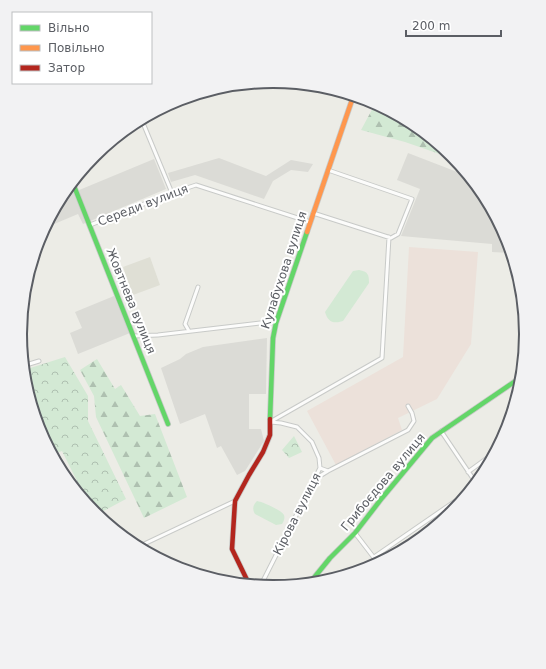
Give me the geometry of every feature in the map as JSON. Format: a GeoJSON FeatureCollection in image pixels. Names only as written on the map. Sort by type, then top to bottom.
{"type":"FeatureCollection","features":[{"type":"Feature","properties":{"kind":"street","name":"Кулабухова вулиця"},"geometry":{"type":"LineString","coordinates":[[246,579],[232,549],[235,501],[263,452],[270,435],[273,338],[276,323],[351,102]]}},
{"type":"Feature","properties":{"kind":"street"},"geometry":{"type":"LineString","coordinates":[[144,125],[172,193]]}},
{"type":"Feature","properties":{"kind":"street"},"geometry":{"type":"LineString","coordinates":[[313,213],[391,238],[398,234],[412,199],[328,170]]}},
{"type":"Feature","properties":{"kind":"street","name":"Середи вулиця"},"geometry":{"type":"LineString","coordinates":[[90,225],[196,185],[310,222]]}},
{"type":"Feature","properties":{"kind":"street","name":"Жовтнева вулиця"},"geometry":{"type":"LineString","coordinates":[[75,189],[168,424]]}},
{"type":"Feature","properties":{"kind":"street"},"geometry":{"type":"LineString","coordinates":[[270,422],[382,358],[389,237]]}},
{"type":"Feature","properties":{"kind":"street"},"geometry":{"type":"LineString","coordinates":[[189,331],[185,324],[198,287]]}},
{"type":"Feature","properties":{"kind":"street"},"geometry":{"type":"LineString","coordinates":[[134,336],[268,322],[276,323]]}},
{"type":"Feature","properties":{"kind":"street"},"geometry":{"type":"LineString","coordinates":[[29,364],[39,361]]}},
{"type":"Feature","properties":{"kind":"street","name":"Грибоєдова вулиця"},"geometry":{"type":"LineString","coordinates":[[316,577],[330,558],[355,533],[432,438],[514,382]]}},
{"type":"Feature","properties":{"kind":"street"},"geometry":{"type":"LineString","coordinates":[[315,479],[408,430],[414,421],[408,406]]}},
{"type":"Feature","properties":{"kind":"street","name":"Кірова вулиця"},"geometry":{"type":"LineString","coordinates":[[264,580],[320,468],[319,458],[312,442],[297,427],[270,422]]}},
{"type":"Feature","properties":{"kind":"street"},"geometry":{"type":"LineString","coordinates":[[441,431],[473,478]]}},
{"type":"Feature","properties":{"kind":"street"},"geometry":{"type":"LineString","coordinates":[[468,472],[485,460]]}},
{"type":"Feature","properties":{"kind":"street"},"geometry":{"type":"LineString","coordinates":[[320,468],[328,471]]}},
{"type":"Feature","properties":{"kind":"street"},"geometry":{"type":"LineString","coordinates":[[144,544],[235,501]]}},
{"type":"Feature","properties":{"kind":"street"},"geometry":{"type":"LineString","coordinates":[[355,533],[374,557],[451,504]]}},
{"type":"Feature","properties":{"kind":"shaded area"},"geometry":{"type":"Polygon","coordinates":[[[408,153],[458,172],[478,198],[494,226],[505,253],[492,252],[492,244],[401,236],[420,189],[397,180],[408,153]]]}},
{"type":"Feature","properties":{"kind":"shaded area"},"geometry":{"type":"Polygon","coordinates":[[[219,158],[266,176],[291,160],[313,164],[308,172],[291,170],[273,181],[264,199],[195,175],[171,182],[168,173],[219,158]]]}},
{"type":"Feature","properties":{"kind":"shaded area"},"geometry":{"type":"Polygon","coordinates":[[[154,159],[166,189],[83,224],[78,214],[53,225],[72,193],[154,159]]]}},
{"type":"Feature","properties":{"kind":"shaded area"},"geometry":{"type":"Polygon","coordinates":[[[409,247],[478,252],[471,344],[437,399],[398,418],[402,430],[336,465],[307,411],[403,357],[409,247]]]}},
{"type":"Feature","properties":{"kind":"shaded area"},"geometry":{"type":"Polygon","coordinates":[[[150,257],[160,285],[133,295],[123,267],[150,257]]]}},
{"type":"Feature","properties":{"kind":"shaded area"},"geometry":{"type":"Polygon","coordinates":[[[114,296],[130,333],[78,354],[70,333],[82,328],[75,312],[114,296]]]}},
{"type":"Feature","properties":{"kind":"shaded area"},"geometry":{"type":"Polygon","coordinates":[[[267,338],[266,394],[249,394],[249,429],[261,429],[264,441],[245,471],[237,475],[221,446],[217,448],[205,414],[180,424],[161,368],[180,359],[186,354],[203,347],[267,338]]]}},
{"type":"Feature","properties":{"kind":"green space"},"geometry":{"type":"Polygon","coordinates":[[[372,109],[396,121],[410,130],[423,139],[439,154],[405,142],[361,130],[372,109]]]}},
{"type":"Feature","properties":{"kind":"green space"},"geometry":{"type":"Polygon","coordinates":[[[359,270],[367,274],[369,277],[369,283],[343,321],[334,322],[329,320],[325,312],[353,271],[359,270]]]}},
{"type":"Feature","properties":{"kind":"green space"},"geometry":{"type":"Polygon","coordinates":[[[65,357],[88,396],[88,421],[126,499],[103,511],[79,486],[62,451],[58,453],[46,429],[35,398],[29,368],[65,357]]]}},
{"type":"Feature","properties":{"kind":"green space"},"geometry":{"type":"Polygon","coordinates":[[[97,359],[115,389],[121,385],[140,416],[155,414],[187,497],[144,518],[96,417],[94,396],[80,370],[97,359]]]}},
{"type":"Feature","properties":{"kind":"green space"},"geometry":{"type":"Polygon","coordinates":[[[294,436],[302,452],[289,458],[282,450],[294,436]]]}},
{"type":"Feature","properties":{"kind":"green space"},"geometry":{"type":"Polygon","coordinates":[[[257,501],[272,506],[282,513],[284,515],[284,521],[282,524],[276,525],[255,514],[253,507],[257,501]]]}},
{"type":"Feature","properties":{"kind":"traffic: fast"},"geometry":{"type":"LineString","coordinates":[[75,189],[168,424]]}},
{"type":"Feature","properties":{"kind":"traffic: fast"},"geometry":{"type":"LineString","coordinates":[[270,419],[273,338],[276,323],[307,232]]}},
{"type":"Feature","properties":{"kind":"traffic: fast"},"geometry":{"type":"LineString","coordinates":[[315,577],[330,558],[355,533],[432,438],[514,382]]}},
{"type":"Feature","properties":{"kind":"traffic: slow"},"geometry":{"type":"LineString","coordinates":[[307,232],[351,102]]}},
{"type":"Feature","properties":{"kind":"traffic: jam"},"geometry":{"type":"LineString","coordinates":[[246,579],[232,549],[235,501],[263,452],[270,435],[270,419]]}}]}
